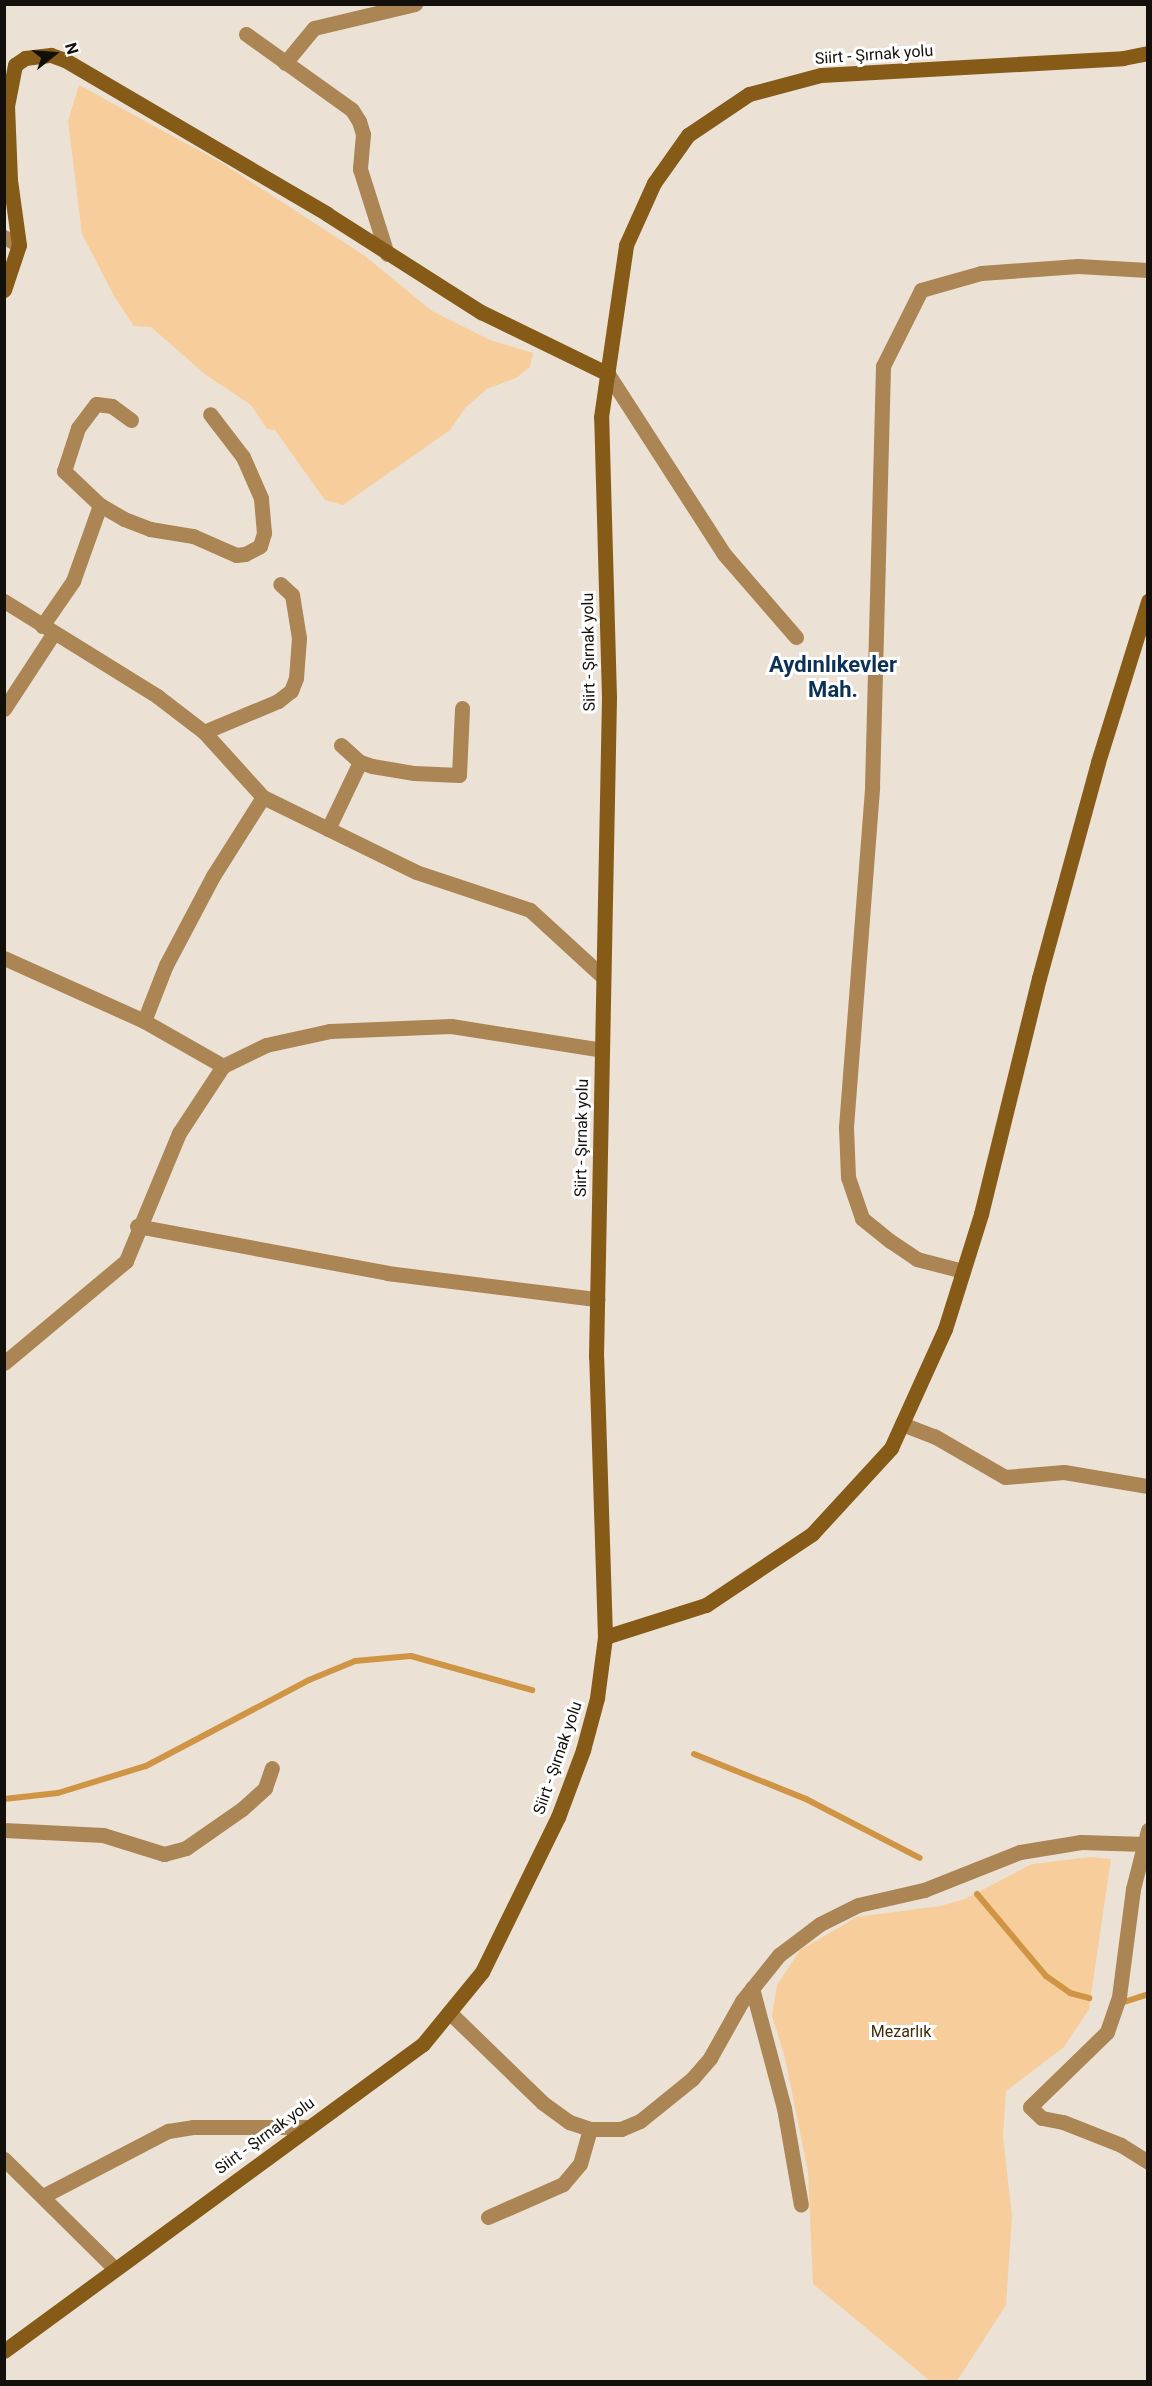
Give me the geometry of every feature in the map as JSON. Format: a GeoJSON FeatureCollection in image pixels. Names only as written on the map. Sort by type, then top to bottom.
{"type":"FeatureCollection","features":[{"type":"Feature","properties":{"kind":"street"},"geometry":{"type":"LineString","coordinates":[[285,63],[314,28],[415,4]]}},
{"type":"Feature","properties":{"kind":"street"},"geometry":{"type":"LineString","coordinates":[[246,34],[352,110],[363,134],[360,169],[387,254]]}},
{"type":"Feature","properties":{"kind":"street"},"geometry":{"type":"LineString","coordinates":[[1123,58],[1148,53]]}},
{"type":"Feature","properties":{"kind":"street"},"geometry":{"type":"LineString","coordinates":[[4,290],[19,245],[7,106],[15,65],[25,58],[51,56],[65,60],[327,214],[481,312],[608,374],[724,554],[796,637]]}},
{"type":"Feature","properties":{"kind":"street"},"geometry":{"type":"LineString","coordinates":[[1123,58],[1148,63]]}},
{"type":"Feature","properties":{"kind":"street","name":"Siirt - Şırnak yolu"},"geometry":{"type":"LineString","coordinates":[[4,2351],[423,2044],[482,1972],[558,1817],[597,1698],[605,1637],[597,1299],[609,697],[601,417],[626,245],[654,183],[688,135],[748,94],[821,75],[1123,58]]}},
{"type":"Feature","properties":{"kind":"street"},"geometry":{"type":"LineString","coordinates":[[4,237],[19,245]]}},
{"type":"Feature","properties":{"kind":"street"},"geometry":{"type":"LineString","coordinates":[[963,1271],[917,1259],[876,1230],[862,1218],[848,1177],[846,1126],[872,787],[883,366],[921,290],[981,273],[1078,266],[1148,270]]}},
{"type":"Feature","properties":{"kind":"street"},"geometry":{"type":"LineString","coordinates":[[131,420],[112,406],[96,404],[66,454],[64,471],[100,505],[150,529],[194,536],[236,555],[260,546],[264,533],[261,498],[254,478],[210,414]]}},
{"type":"Feature","properties":{"kind":"street"},"geometry":{"type":"LineString","coordinates":[[4,709],[73,581],[100,505]]}},
{"type":"Feature","properties":{"kind":"street"},"geometry":{"type":"LineString","coordinates":[[204,732],[278,701],[291,691],[298,638],[292,595],[279,584]]}},
{"type":"Feature","properties":{"kind":"street"},"geometry":{"type":"LineString","coordinates":[[4,601],[157,696],[204,732],[263,797],[416,873],[530,910],[603,977]]}},
{"type":"Feature","properties":{"kind":"street"},"geometry":{"type":"LineString","coordinates":[[605,1637],[706,1605],[812,1534],[891,1448],[945,1329],[981,1214],[1091,784],[1148,601]]}},
{"type":"Feature","properties":{"kind":"street"},"geometry":{"type":"LineString","coordinates":[[341,746],[360,762],[414,773],[459,775],[462,708]]}},
{"type":"Feature","properties":{"kind":"street"},"geometry":{"type":"LineString","coordinates":[[328,829],[360,762]]}},
{"type":"Feature","properties":{"kind":"street"},"geometry":{"type":"LineString","coordinates":[[144,1021],[166,965],[213,876],[263,797]]}},
{"type":"Feature","properties":{"kind":"street"},"geometry":{"type":"LineString","coordinates":[[4,958],[144,1021],[223,1066]]}},
{"type":"Feature","properties":{"kind":"street"},"geometry":{"type":"LineString","coordinates":[[4,1363],[126,1261],[137,1226],[179,1133],[223,1066],[266,1045],[330,1031],[451,1026],[602,1050]]}},
{"type":"Feature","properties":{"kind":"street"},"geometry":{"type":"LineString","coordinates":[[137,1226],[387,1273],[597,1299]]}},
{"type":"Feature","properties":{"kind":"street"},"geometry":{"type":"LineString","coordinates":[[902,1424],[934,1436],[1005,1477],[1064,1472],[1148,1485]]}},
{"type":"Feature","properties":{"kind":"street"},"geometry":{"type":"LineString","coordinates":[[4,1830],[103,1835],[164,1854],[186,1848],[242,1809],[265,1788],[272,1768]]}},
{"type":"Feature","properties":{"kind":"street"},"geometry":{"type":"LineString","coordinates":[[449,2012],[543,2103],[569,2122],[590,2128],[621,2129],[640,2121],[668,2101],[710,2058],[752,1988],[797,1938],[858,1905],[924,1890],[1020,1852],[1081,1842],[1146,1837],[1133,1888],[1119,1997],[1107,2032],[1030,2107],[1042,2118],[1063,2122],[1121,2145],[1148,2162]]}},
{"type":"Feature","properties":{"kind":"street"},"geometry":{"type":"LineString","coordinates":[[752,1988],[784,2108],[801,2205]]}},
{"type":"Feature","properties":{"kind":"street"},"geometry":{"type":"LineString","coordinates":[[43,2196],[168,2131],[193,2127],[308,2127]]}},
{"type":"Feature","properties":{"kind":"street"},"geometry":{"type":"LineString","coordinates":[[488,2217],[563,2184],[580,2164],[590,2128]]}},
{"type":"Feature","properties":{"kind":"street"},"geometry":{"type":"LineString","coordinates":[[4,2159],[115,2269]]}},
{"type":"Feature","properties":{"kind":"green space"},"geometry":{"type":"Polygon","coordinates":[[[79,85],[222,163],[365,256],[432,311],[490,340],[533,353],[530,367],[516,378],[487,389],[466,407],[450,430],[343,505],[325,500],[275,430],[267,429],[251,405],[206,375],[151,327],[134,326],[114,296],[82,234],[68,121],[79,85]]]}},
{"type":"Feature","properties":{"kind":"green space","name":"Mezarlık"},"geometry":{"type":"Polygon","coordinates":[[[1091,1857],[1111,1859],[1089,2009],[1064,2047],[1006,2091],[1003,2136],[1012,2216],[1006,2305],[957,2381],[930,2381],[813,2284],[808,2172],[785,2058],[772,2016],[777,1985],[800,1950],[857,1917],[940,1906],[965,1899],[1032,1864],[1091,1857]]]}},
{"type":"Feature","properties":{"kind":"waterway"},"geometry":{"type":"LineString","coordinates":[[4,1799],[58,1793],[146,1766],[309,1680],[355,1661],[411,1656],[532,1690]]}},
{"type":"Feature","properties":{"kind":"waterway"},"geometry":{"type":"LineString","coordinates":[[694,1754],[806,1799],[920,1858]]}},
{"type":"Feature","properties":{"kind":"waterway"},"geometry":{"type":"LineString","coordinates":[[977,1894],[1046,1976],[1070,1993],[1089,1998]]}},
{"type":"Feature","properties":{"kind":"waterway"},"geometry":{"type":"LineString","coordinates":[[1121,2003],[1148,1994]]}},
{"type":"Feature","properties":{"kind":"district","name":"Aydınlıkevler Mah."},"geometry":{"type":"Point","coordinates":[833,676]}}]}
